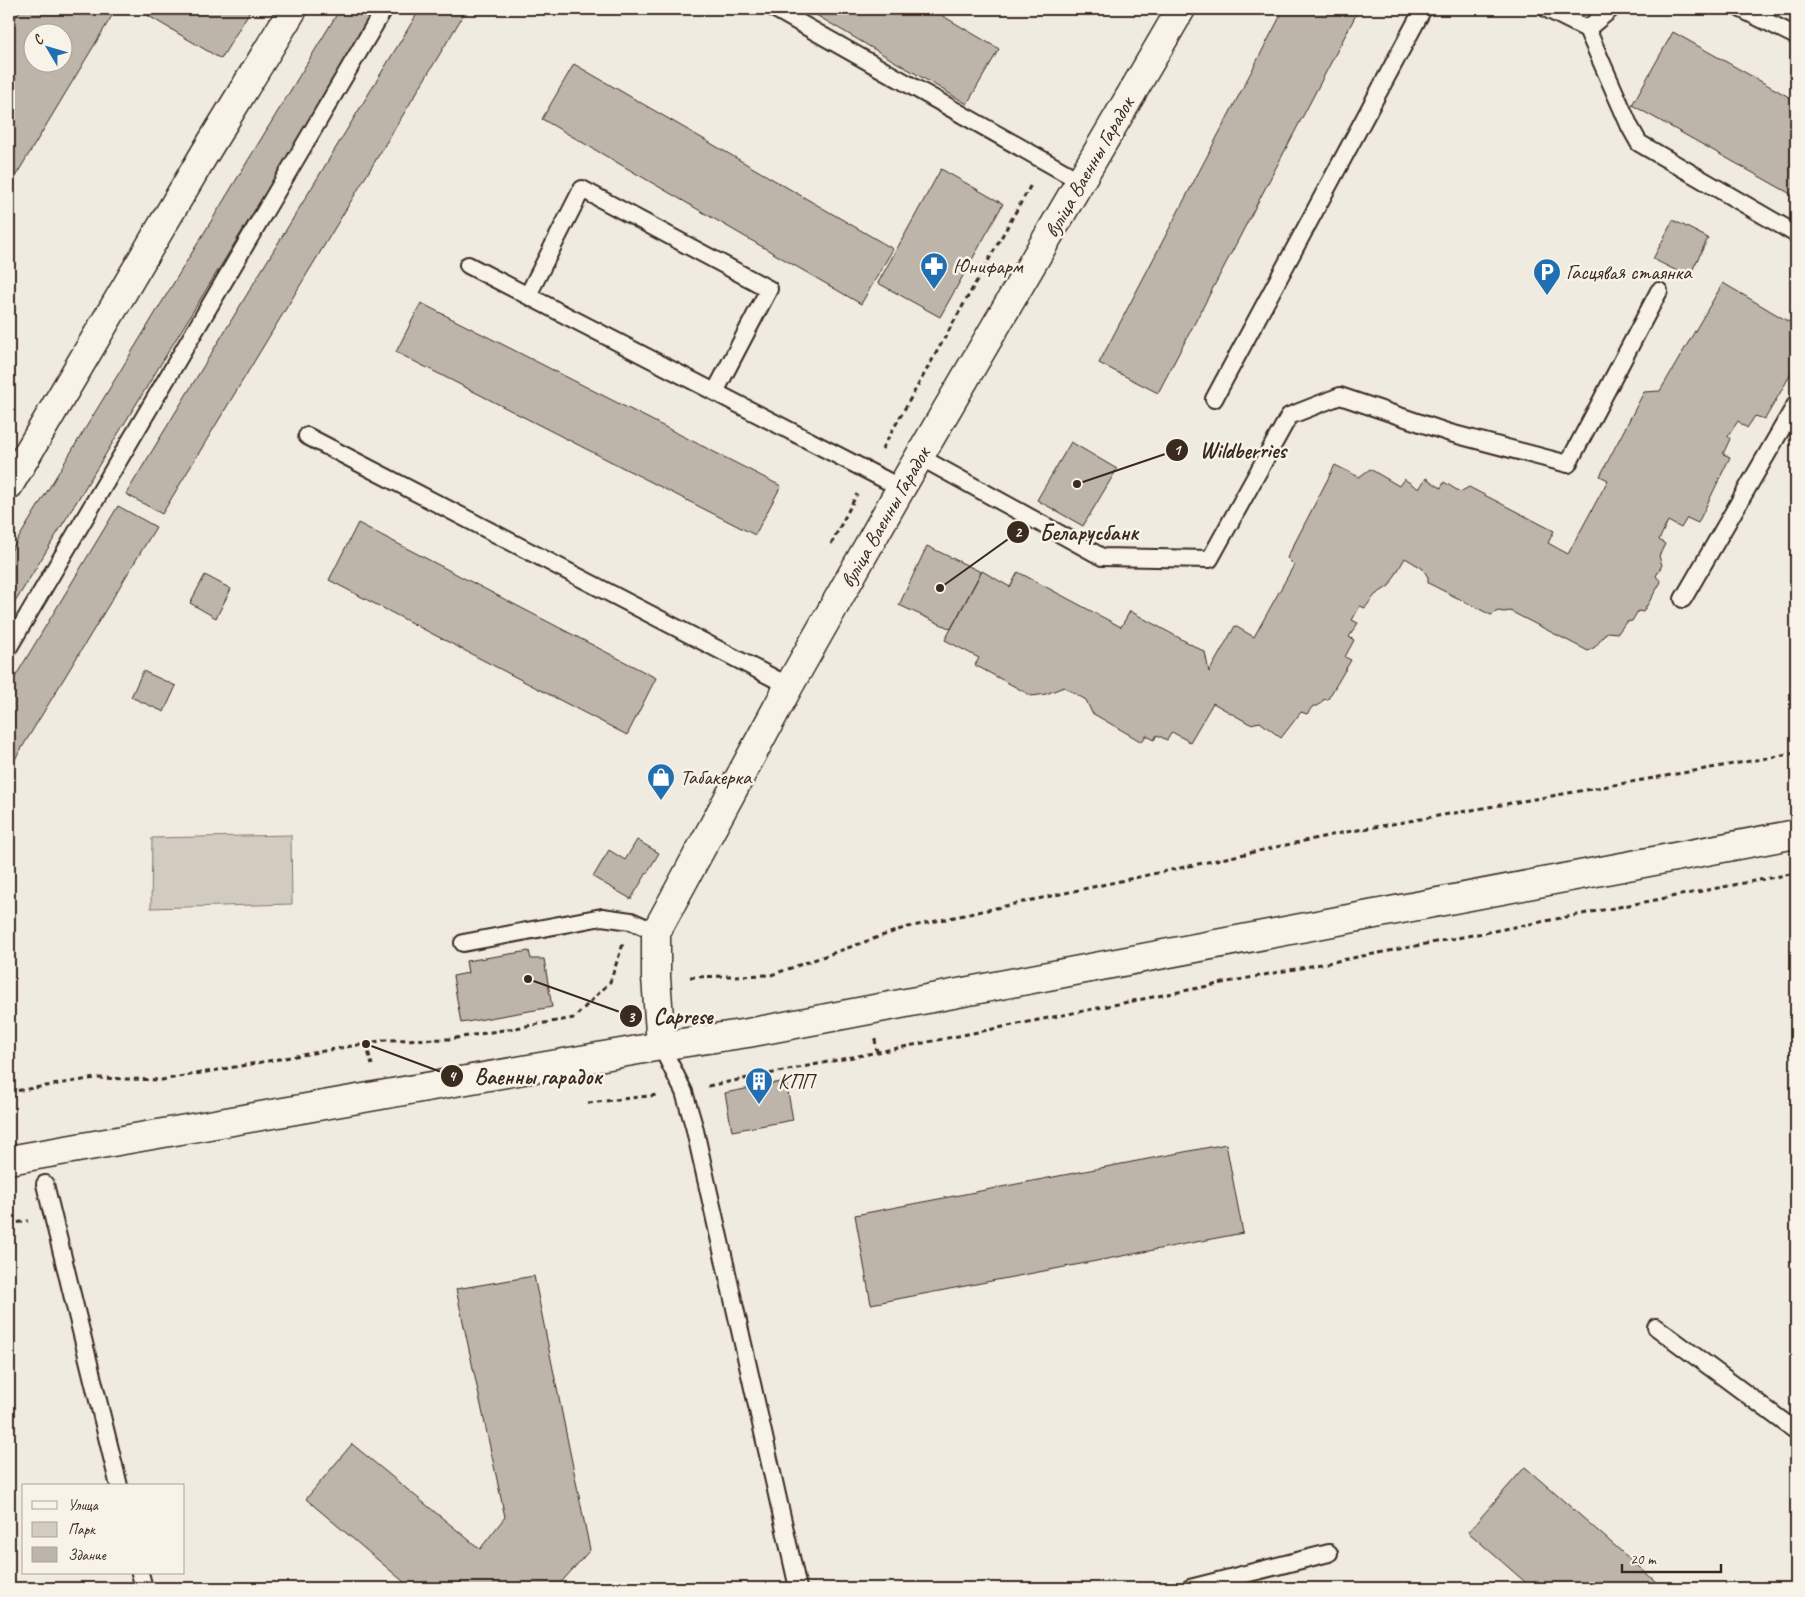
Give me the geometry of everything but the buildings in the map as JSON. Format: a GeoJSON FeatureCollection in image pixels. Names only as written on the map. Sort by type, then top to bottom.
{"type":"FeatureCollection","features":[{"type":"Feature","properties":{"kind":"main road"},"geometry":{"type":"LineString","coordinates":[[9,485],[200,161],[293,9]]}},
{"type":"Feature","properties":{"kind":"main road","name":"вуліца Ваенны Гарадок"},"geometry":{"type":"LineString","coordinates":[[661,1046],[656,978],[656,932],[789,686],[901,488],[1180,9]]}},
{"type":"Feature","properties":{"kind":"main road"},"geometry":{"type":"LineString","coordinates":[[9,1160],[661,1046],[748,1033],[1796,834]]}},
{"type":"Feature","properties":{"kind":"lane"},"geometry":{"type":"LineString","coordinates":[[9,647],[384,9]]}},
{"type":"Feature","properties":{"kind":"lane"},"geometry":{"type":"LineString","coordinates":[[775,9],[1080,180]]}},
{"type":"Feature","properties":{"kind":"lane"},"geometry":{"type":"LineString","coordinates":[[1214,399],[1423,9]]}},
{"type":"Feature","properties":{"kind":"lane"},"geometry":{"type":"LineString","coordinates":[[1547,9],[1587,29],[1639,144],[1796,234]]}},
{"type":"Feature","properties":{"kind":"lane"},"geometry":{"type":"LineString","coordinates":[[1587,29],[1611,9]]}},
{"type":"Feature","properties":{"kind":"lane"},"geometry":{"type":"LineString","coordinates":[[1741,9],[1796,36]]}},
{"type":"Feature","properties":{"kind":"lane"},"geometry":{"type":"LineString","coordinates":[[528,296],[582,189],[769,289],[716,392]]}},
{"type":"Feature","properties":{"kind":"lane"},"geometry":{"type":"LineString","coordinates":[[468,265],[901,488]]}},
{"type":"Feature","properties":{"kind":"lane"},"geometry":{"type":"LineString","coordinates":[[920,457],[1102,558],[1210,559],[1289,416],[1340,396],[1450,433],[1568,464],[1659,291]]}},
{"type":"Feature","properties":{"kind":"lane"},"geometry":{"type":"LineString","coordinates":[[1683,599],[1796,404]]}},
{"type":"Feature","properties":{"kind":"lane"},"geometry":{"type":"LineString","coordinates":[[307,436],[789,686]]}},
{"type":"Feature","properties":{"kind":"lane"},"geometry":{"type":"LineString","coordinates":[[463,944],[602,917],[631,921],[656,932]]}},
{"type":"Feature","properties":{"kind":"lane"},"geometry":{"type":"LineString","coordinates":[[661,1046],[684,1092],[696,1136],[798,1588]]}},
{"type":"Feature","properties":{"kind":"lane"},"geometry":{"type":"LineString","coordinates":[[45,1184],[119,1484]]}},
{"type":"Feature","properties":{"kind":"lane"},"geometry":{"type":"LineString","coordinates":[[1656,1326],[1796,1431]]}},
{"type":"Feature","properties":{"kind":"lane"},"geometry":{"type":"LineString","coordinates":[[1190,1588],[1329,1553]]}},
{"type":"Feature","properties":{"kind":"lane"},"geometry":{"type":"LineString","coordinates":[[140,1574],[144,1588]]}},
{"type":"Feature","properties":{"kind":"path"},"geometry":{"type":"LineString","coordinates":[[690,977],[771,975],[904,928],[1341,833],[1796,753]]}},
{"type":"Feature","properties":{"kind":"path"},"geometry":{"type":"LineString","coordinates":[[588,1103],[684,1092],[1233,981],[1796,873]]}},
{"type":"Feature","properties":{"kind":"path"},"geometry":{"type":"LineString","coordinates":[[9,1092],[95,1078],[162,1080],[310,1053]]}},
{"type":"Feature","properties":{"kind":"green space"},"geometry":{"type":"Polygon","coordinates":[[[291,835],[292,904],[151,908],[152,838],[291,835]]]}},
{"type":"Feature","properties":{"kind":"place","name":"Юнифарм"},"geometry":{"type":"Point","coordinates":[934,290]}},
{"type":"Feature","properties":{"kind":"place","name":"Гасцявая стаянка"},"geometry":{"type":"Point","coordinates":[1547,296]}},
{"type":"Feature","properties":{"kind":"place","name":"Wildberries"},"geometry":{"type":"Point","coordinates":[1077,484]}},
{"type":"Feature","properties":{"kind":"place","name":"Беларусбанк"},"geometry":{"type":"Point","coordinates":[940,588]}},
{"type":"Feature","properties":{"kind":"place","name":"Табакерка"},"geometry":{"type":"Point","coordinates":[661,801]}},
{"type":"Feature","properties":{"kind":"place","name":"Caprese"},"geometry":{"type":"Point","coordinates":[528,979]}},
{"type":"Feature","properties":{"kind":"place","name":"Ваенны гарадок"},"geometry":{"type":"Point","coordinates":[366,1044]}},
{"type":"Feature","properties":{"kind":"place","name":"КПП"},"geometry":{"type":"Point","coordinates":[759,1105]}}]}
